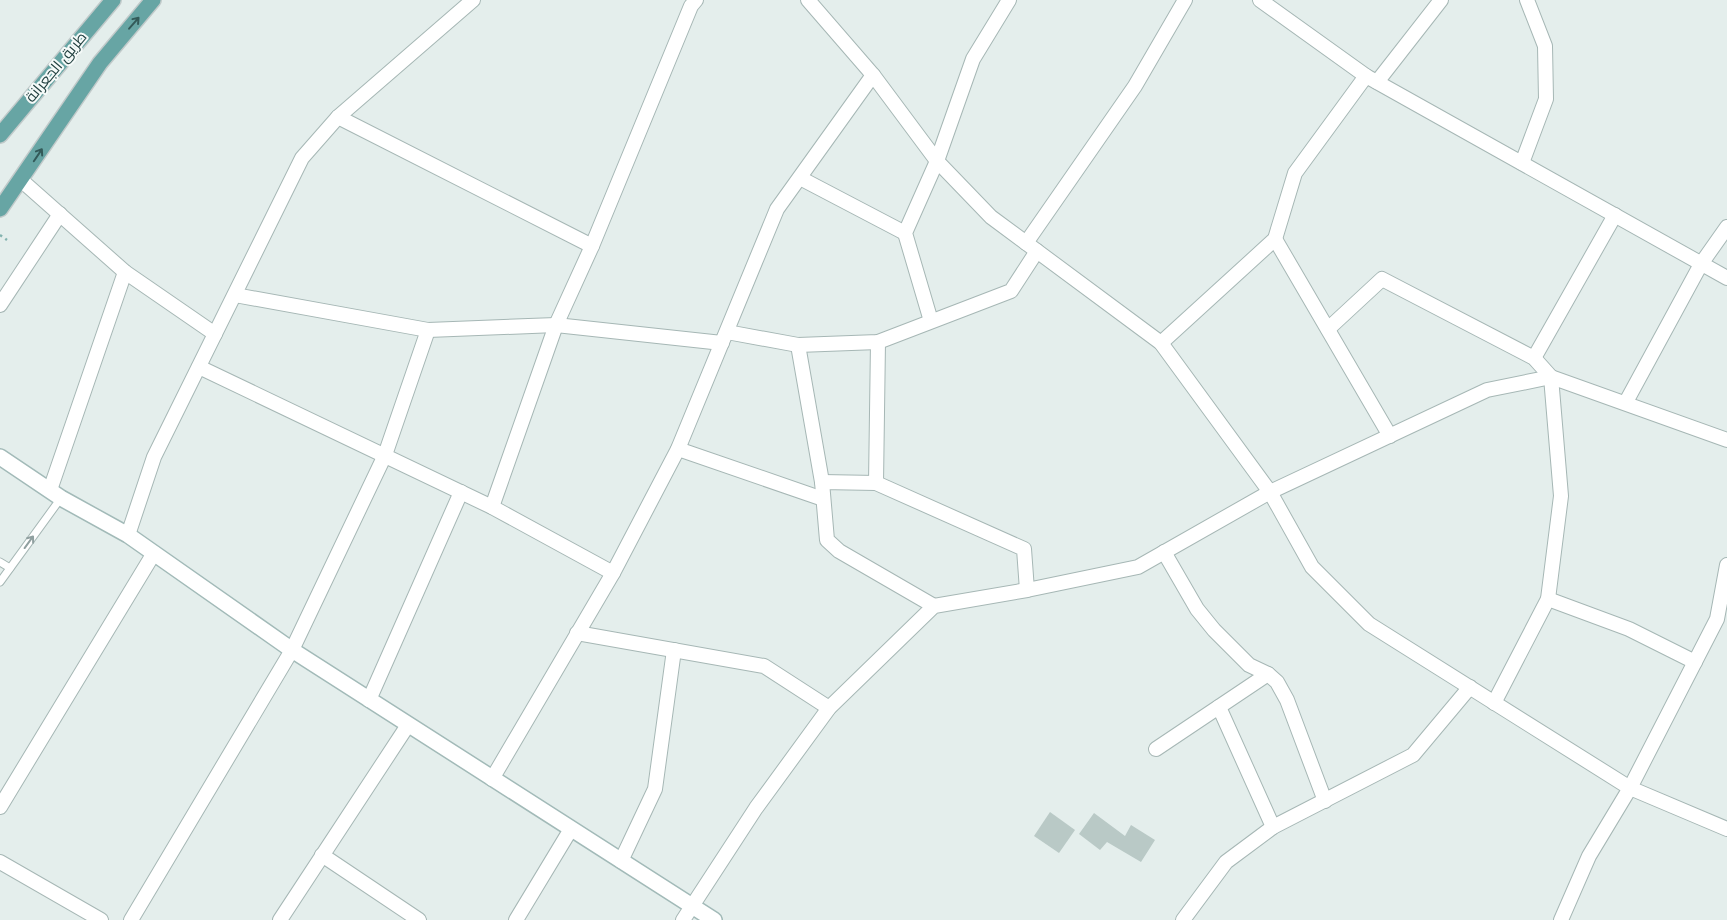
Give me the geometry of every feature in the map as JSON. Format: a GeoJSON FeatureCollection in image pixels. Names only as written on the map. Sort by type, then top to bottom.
{"type":"FeatureCollection","features":[{"type":"Feature","properties":{"kind":"main road","name":"طريق الجعرانة"},"geometry":{"type":"LineString","coordinates":[[0,135],[113,0]]}},
{"type":"Feature","properties":{"kind":"main road"},"geometry":{"type":"LineString","coordinates":[[0,209],[22,180],[100,63],[153,0]]}},
{"type":"Feature","properties":{"kind":"main road"},"geometry":{"type":"LineString","coordinates":[[0,458],[55,494],[128,535],[292,650],[714,920]]}},
{"type":"Feature","properties":{"kind":"street"},"geometry":{"type":"LineString","coordinates":[[128,535],[154,457],[302,158],[338,117],[474,0]]}},
{"type":"Feature","properties":{"kind":"street"},"geometry":{"type":"LineString","coordinates":[[808,0],[873,75],[937,161],[992,217],[1161,343],[1270,492],[1312,567],[1369,624],[1630,788],[1727,829]]}},
{"type":"Feature","properties":{"kind":"street"},"geometry":{"type":"LineString","coordinates":[[932,321],[905,233],[937,161],[973,59],[1009,0]]}},
{"type":"Feature","properties":{"kind":"street"},"geometry":{"type":"LineString","coordinates":[[235,295],[428,330],[556,325],[724,337],[798,345],[878,342],[1011,291],[1032,247],[1135,86],[1185,0]]}},
{"type":"Feature","properties":{"kind":"street"},"geometry":{"type":"LineString","coordinates":[[1260,0],[1372,79],[1727,278]]}},
{"type":"Feature","properties":{"kind":"street"},"geometry":{"type":"LineString","coordinates":[[1161,343],[1275,239],[1295,172],[1441,0]]}},
{"type":"Feature","properties":{"kind":"street"},"geometry":{"type":"LineString","coordinates":[[1522,163],[1546,98],[1545,46],[1527,0]]}},
{"type":"Feature","properties":{"kind":"street"},"geometry":{"type":"LineString","coordinates":[[492,507],[556,325],[592,246],[690,2]]}},
{"type":"Feature","properties":{"kind":"street"},"geometry":{"type":"LineString","coordinates":[[492,778],[613,573],[678,449],[777,209],[873,75]]}},
{"type":"Feature","properties":{"kind":"street"},"geometry":{"type":"LineString","coordinates":[[338,117],[592,246]]}},
{"type":"Feature","properties":{"kind":"street"},"geometry":{"type":"LineString","coordinates":[[800,178],[905,233]]}},
{"type":"Feature","properties":{"kind":"street"},"geometry":{"type":"LineString","coordinates":[[22,180],[125,272],[215,334]]}},
{"type":"Feature","properties":{"kind":"street"},"geometry":{"type":"LineString","coordinates":[[0,305],[60,214]]}},
{"type":"Feature","properties":{"kind":"street"},"geometry":{"type":"LineString","coordinates":[[1534,358],[1616,215]]}},
{"type":"Feature","properties":{"kind":"street"},"geometry":{"type":"LineString","coordinates":[[1626,402],[1701,264],[1727,227]]}},
{"type":"Feature","properties":{"kind":"street"},"geometry":{"type":"LineString","coordinates":[[1275,239],[1390,436]]}},
{"type":"Feature","properties":{"kind":"street"},"geometry":{"type":"LineString","coordinates":[[55,494],[125,272]]}},
{"type":"Feature","properties":{"kind":"street"},"geometry":{"type":"LineString","coordinates":[[1328,328],[1382,279],[1534,358],[1551,377],[1626,402],[1727,440]]}},
{"type":"Feature","properties":{"kind":"street"},"geometry":{"type":"LineString","coordinates":[[131,920],[292,650],[385,456],[428,330]]}},
{"type":"Feature","properties":{"kind":"street"},"geometry":{"type":"LineString","coordinates":[[876,483],[878,342]]}},
{"type":"Feature","properties":{"kind":"street"},"geometry":{"type":"LineString","coordinates":[[798,345],[822,482],[827,540],[839,551],[934,606]]}},
{"type":"Feature","properties":{"kind":"street"},"geometry":{"type":"LineString","coordinates":[[199,367],[492,507],[613,573]]}},
{"type":"Feature","properties":{"kind":"street"},"geometry":{"type":"LineString","coordinates":[[683,920],[756,808],[829,708],[934,606],[1027,590],[1138,567],[1270,492],[1488,390],[1551,377]]}},
{"type":"Feature","properties":{"kind":"street"},"geometry":{"type":"LineString","coordinates":[[1494,703],[1548,599],[1561,496],[1551,377]]}},
{"type":"Feature","properties":{"kind":"street"},"geometry":{"type":"LineString","coordinates":[[678,449],[823,499]]}},
{"type":"Feature","properties":{"kind":"street"},"geometry":{"type":"LineString","coordinates":[[822,482],[876,483],[1024,548],[1027,590]]}},
{"type":"Feature","properties":{"kind":"street"},"geometry":{"type":"LineString","coordinates":[[369,700],[460,492]]}},
{"type":"Feature","properties":{"kind":"street"},"geometry":{"type":"LineString","coordinates":[[1164,552],[1197,609],[1214,630],[1249,665],[1268,674],[1277,682],[1287,700],[1325,801]]}},
{"type":"Feature","properties":{"kind":"street"},"geometry":{"type":"LineString","coordinates":[[0,807],[154,553]]}},
{"type":"Feature","properties":{"kind":"street"},"geometry":{"type":"LineString","coordinates":[[1560,920],[1589,856],[1630,788],[1695,662],[1722,620],[1727,565]]}},
{"type":"Feature","properties":{"kind":"street"},"geometry":{"type":"LineString","coordinates":[[1548,599],[1567,604],[1629,629],[1695,662]]}},
{"type":"Feature","properties":{"kind":"street"},"geometry":{"type":"LineString","coordinates":[[577,634],[764,666],[829,708]]}},
{"type":"Feature","properties":{"kind":"street"},"geometry":{"type":"LineString","coordinates":[[621,861],[655,789],[674,650]]}},
{"type":"Feature","properties":{"kind":"street"},"geometry":{"type":"LineString","coordinates":[[1156,749],[1268,674]]}},
{"type":"Feature","properties":{"kind":"street"},"geometry":{"type":"LineString","coordinates":[[1183,920],[1226,862],[1272,828],[1412,755],[1470,688]]}},
{"type":"Feature","properties":{"kind":"street"},"geometry":{"type":"LineString","coordinates":[[1219,707],[1272,828]]}},
{"type":"Feature","properties":{"kind":"street"},"geometry":{"type":"LineString","coordinates":[[280,920],[408,725]]}},
{"type":"Feature","properties":{"kind":"street"},"geometry":{"type":"LineString","coordinates":[[516,920],[571,829]]}},
{"type":"Feature","properties":{"kind":"street"},"geometry":{"type":"LineString","coordinates":[[322,855],[418,920]]}},
{"type":"Feature","properties":{"kind":"street"},"geometry":{"type":"LineString","coordinates":[[0,862],[101,920]]}},
{"type":"Feature","properties":{"kind":"lane"},"geometry":{"type":"LineString","coordinates":[[0,582],[55,494]]}},
{"type":"Feature","properties":{"kind":"lane"},"geometry":{"type":"LineString","coordinates":[[0,562],[10,568]]}},
{"type":"Feature","properties":{"kind":"path"},"geometry":{"type":"LineString","coordinates":[[0,235],[7,240]]}},
{"type":"Feature","properties":{"kind":"building"},"geometry":{"type":"Polygon","coordinates":[[[1050,812],[1075,830],[1059,853],[1034,836],[1050,812]]]}},
{"type":"Feature","properties":{"kind":"building"},"geometry":{"type":"Polygon","coordinates":[[[1094,813],[1125,836],[1131,825],[1155,840],[1141,862],[1107,842],[1100,850],[1079,834],[1094,813]]]}}]}
